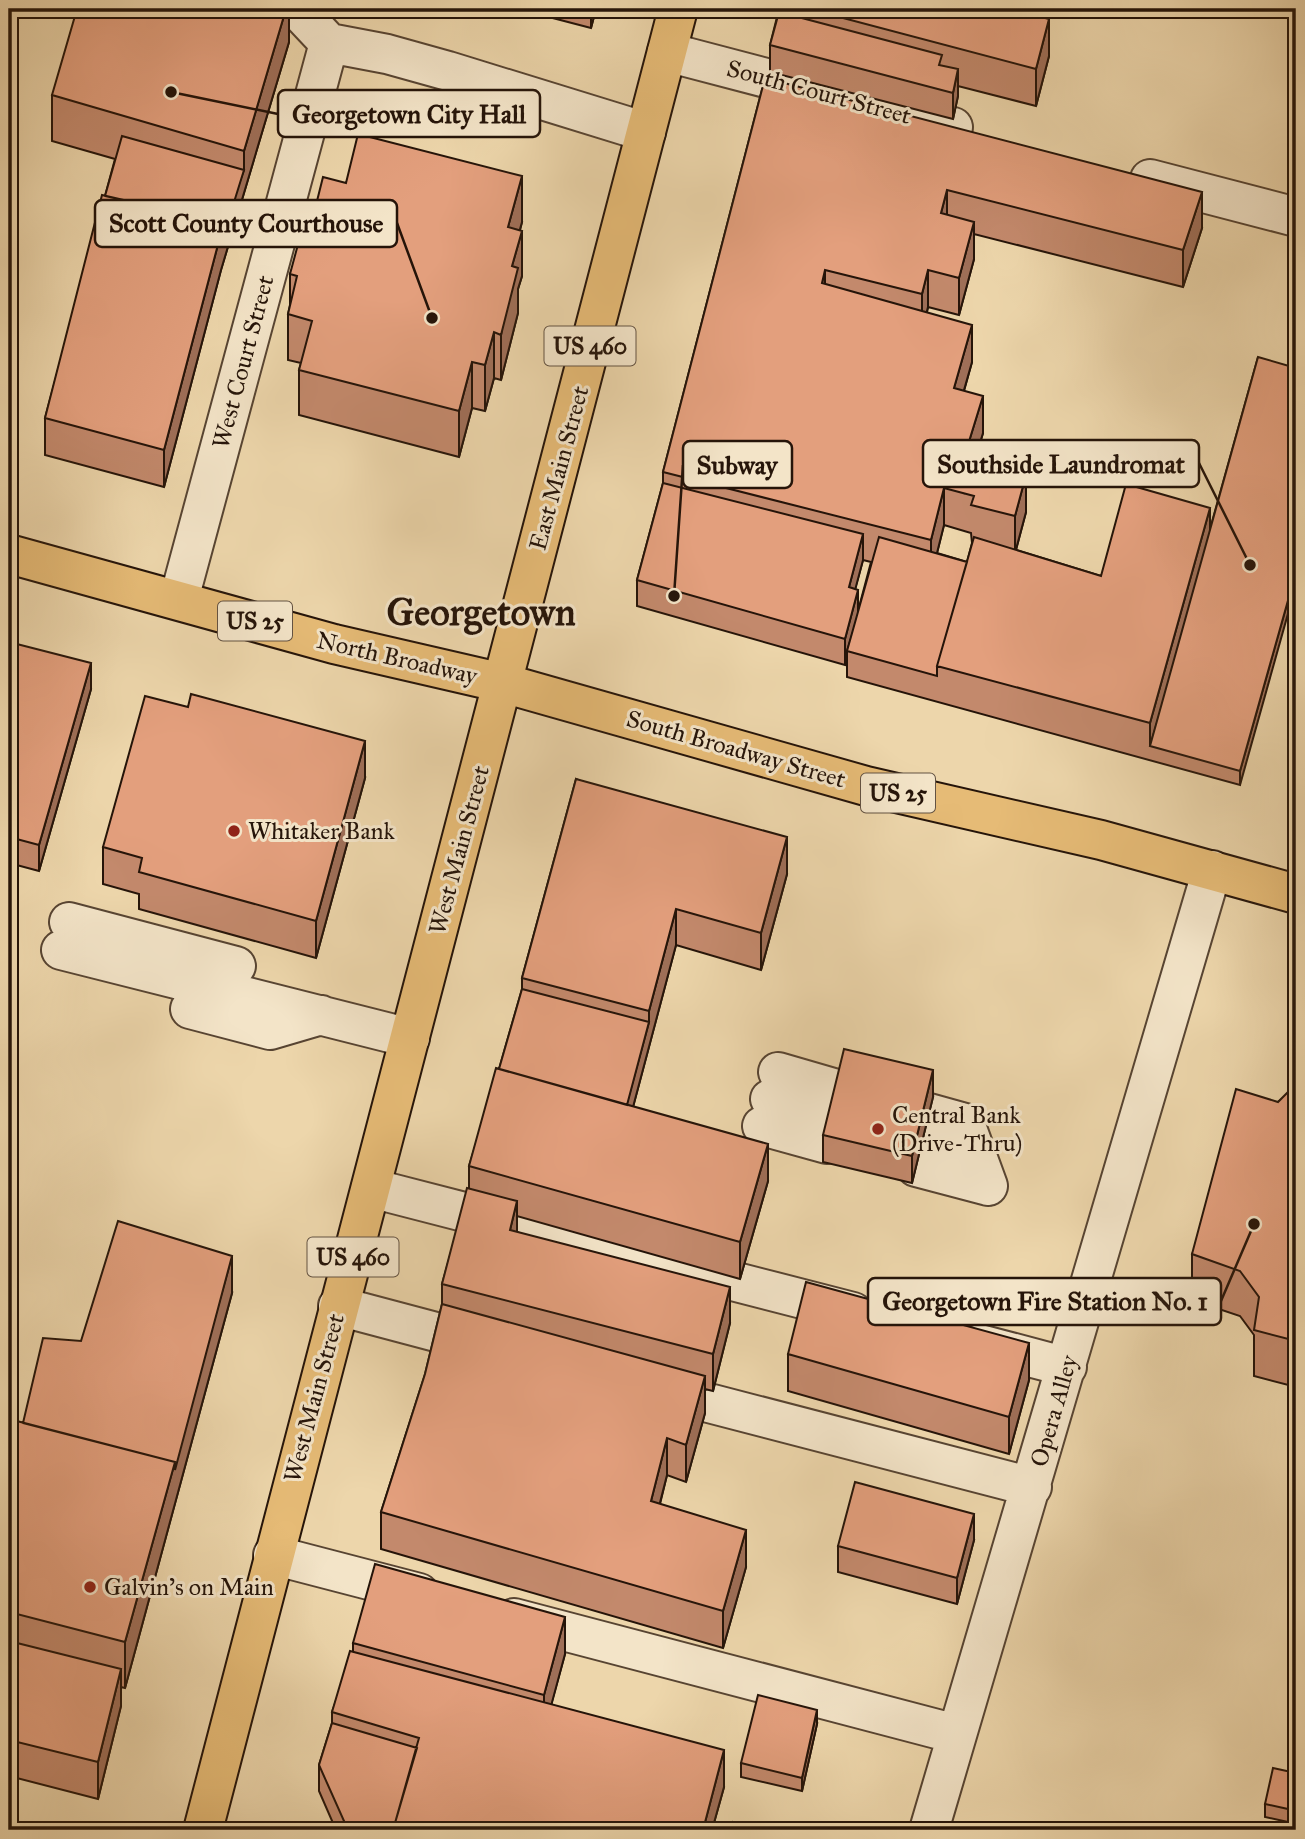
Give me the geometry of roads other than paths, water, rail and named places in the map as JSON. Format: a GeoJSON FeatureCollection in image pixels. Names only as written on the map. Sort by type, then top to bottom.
{"type":"FeatureCollection","features":[{"type":"Feature","properties":{"kind":"main road","name":"East Main Street"},"geometry":{"type":"LineString","coordinates":[[503,683],[678,9]]}},
{"type":"Feature","properties":{"kind":"main road","name":"North Broadway"},"geometry":{"type":"LineString","coordinates":[[9,554],[334,644],[503,683]]}},
{"type":"Feature","properties":{"kind":"main road","name":"South Broadway Street"},"geometry":{"type":"LineString","coordinates":[[503,683],[866,786],[1101,840],[1296,894]]}},
{"type":"Feature","properties":{"kind":"main road","name":"West Main Street"},"geometry":{"type":"LineString","coordinates":[[203,1830],[503,683]]}},
{"type":"Feature","properties":{"kind":"street"},"geometry":{"type":"LineString","coordinates":[[298,9],[329,43],[399,57],[646,132]]}},
{"type":"Feature","properties":{"kind":"street","name":"West Court Street"},"geometry":{"type":"LineString","coordinates":[[179,600],[329,43]]}},
{"type":"Feature","properties":{"kind":"street","name":"South Court Street"},"geometry":{"type":"LineString","coordinates":[[667,52],[988,136]]}},
{"type":"Feature","properties":{"kind":"street"},"geometry":{"type":"LineString","coordinates":[[1122,172],[1296,217]]}},
{"type":"Feature","properties":{"kind":"street","name":"Opera Alley"},"geometry":{"type":"LineString","coordinates":[[929,1830],[1213,870]]}},
{"type":"Feature","properties":{"kind":"street"},"geometry":{"type":"LineString","coordinates":[[62,949],[410,1038]]}},
{"type":"Feature","properties":{"kind":"street"},"geometry":{"type":"LineString","coordinates":[[834,1118],[770,1099],[834,1118]]}},
{"type":"Feature","properties":{"kind":"street"},"geometry":{"type":"LineString","coordinates":[[922,1140],[957,1150],[988,1186]]}},
{"type":"Feature","properties":{"kind":"street"},"geometry":{"type":"LineString","coordinates":[[371,1188],[893,1322]]}},
{"type":"Feature","properties":{"kind":"street"},"geometry":{"type":"LineString","coordinates":[[338,1306],[525,1355]]}},
{"type":"Feature","properties":{"kind":"street"},"geometry":{"type":"LineString","coordinates":[[947,1336],[1067,1367]]}},
{"type":"Feature","properties":{"kind":"street"},"geometry":{"type":"LineString","coordinates":[[618,1379],[1032,1487]]}},
{"type":"Feature","properties":{"kind":"street"},"geometry":{"type":"LineString","coordinates":[[273,1555],[956,1734]]}},
{"type":"Feature","properties":{"kind":"place","name":"Georgetown City Hall"},"geometry":{"type":"Point","coordinates":[171,92]}},
{"type":"Feature","properties":{"kind":"place","name":"Scott County Courthouse"},"geometry":{"type":"Point","coordinates":[432,318]}},
{"type":"Feature","properties":{"kind":"place","name":"Southside Laundromat"},"geometry":{"type":"Point","coordinates":[1250,565]}},
{"type":"Feature","properties":{"kind":"place","name":"Subway"},"geometry":{"type":"Point","coordinates":[674,596]}},
{"type":"Feature","properties":{"kind":"place","name":"Whitaker Bank"},"geometry":{"type":"Point","coordinates":[234,831]}},
{"type":"Feature","properties":{"kind":"place","name":"Central Bank (Drive-Thru)"},"geometry":{"type":"Point","coordinates":[878,1129]}},
{"type":"Feature","properties":{"kind":"place","name":"Georgetown Fire Station No. 1"},"geometry":{"type":"Point","coordinates":[1254,1224]}},
{"type":"Feature","properties":{"kind":"place","name":"Galvin's on Main"},"geometry":{"type":"Point","coordinates":[90,1587]}},
{"type":"Feature","properties":{"kind":"district","name":"Georgetown"},"geometry":{"type":"Point","coordinates":[481,612]}}]}
